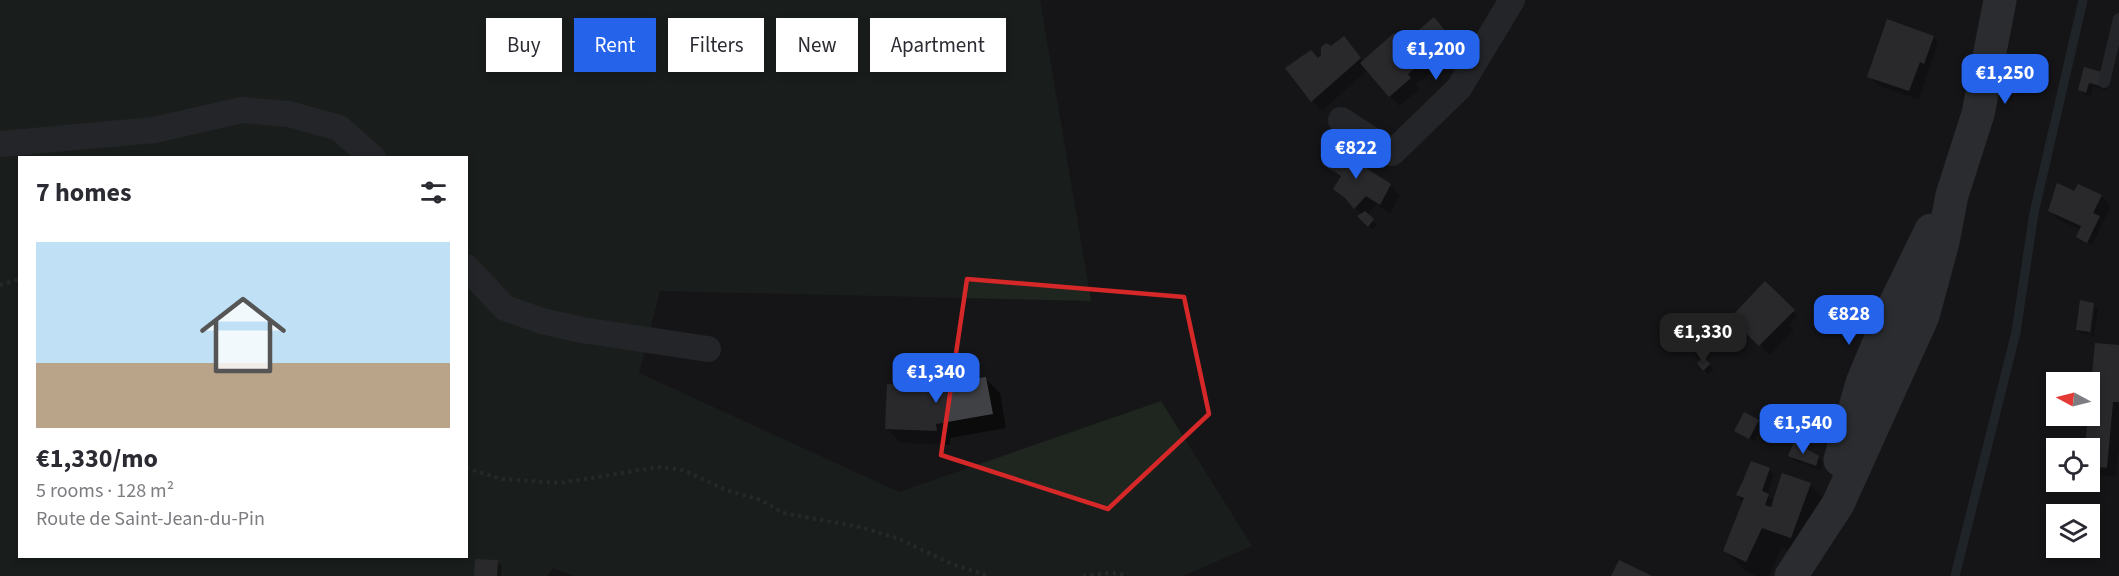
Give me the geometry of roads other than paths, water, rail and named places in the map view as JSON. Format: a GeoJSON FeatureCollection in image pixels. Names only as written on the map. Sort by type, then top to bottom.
{"type":"FeatureCollection","features":[{"type":"Feature","properties":{"kind":"main road"},"geometry":{"type":"LineString","coordinates":[[1791,576],[1820,530],[1862,383],[1894,306],[1935,219],[1952,195],[1977,114],[2000,0]]}},
{"type":"Feature","properties":{"kind":"street"},"geometry":{"type":"LineString","coordinates":[[1341,120],[1392,153],[1459,88],[1512,0]]}},
{"type":"Feature","properties":{"kind":"street"},"geometry":{"type":"LineString","coordinates":[[0,144],[154,130],[242,110],[289,114],[339,128],[371,156]]}},
{"type":"Feature","properties":{"kind":"street"},"geometry":{"type":"LineString","coordinates":[[468,269],[505,308],[542,321],[582,330],[708,349]]}},
{"type":"Feature","properties":{"kind":"lane"},"geometry":{"type":"LineString","coordinates":[[2104,82],[2119,19]]}},
{"type":"Feature","properties":{"kind":"waterway"},"geometry":{"type":"LineString","coordinates":[[1955,576],[2016,332],[2034,213],[2083,0]]}}]}
